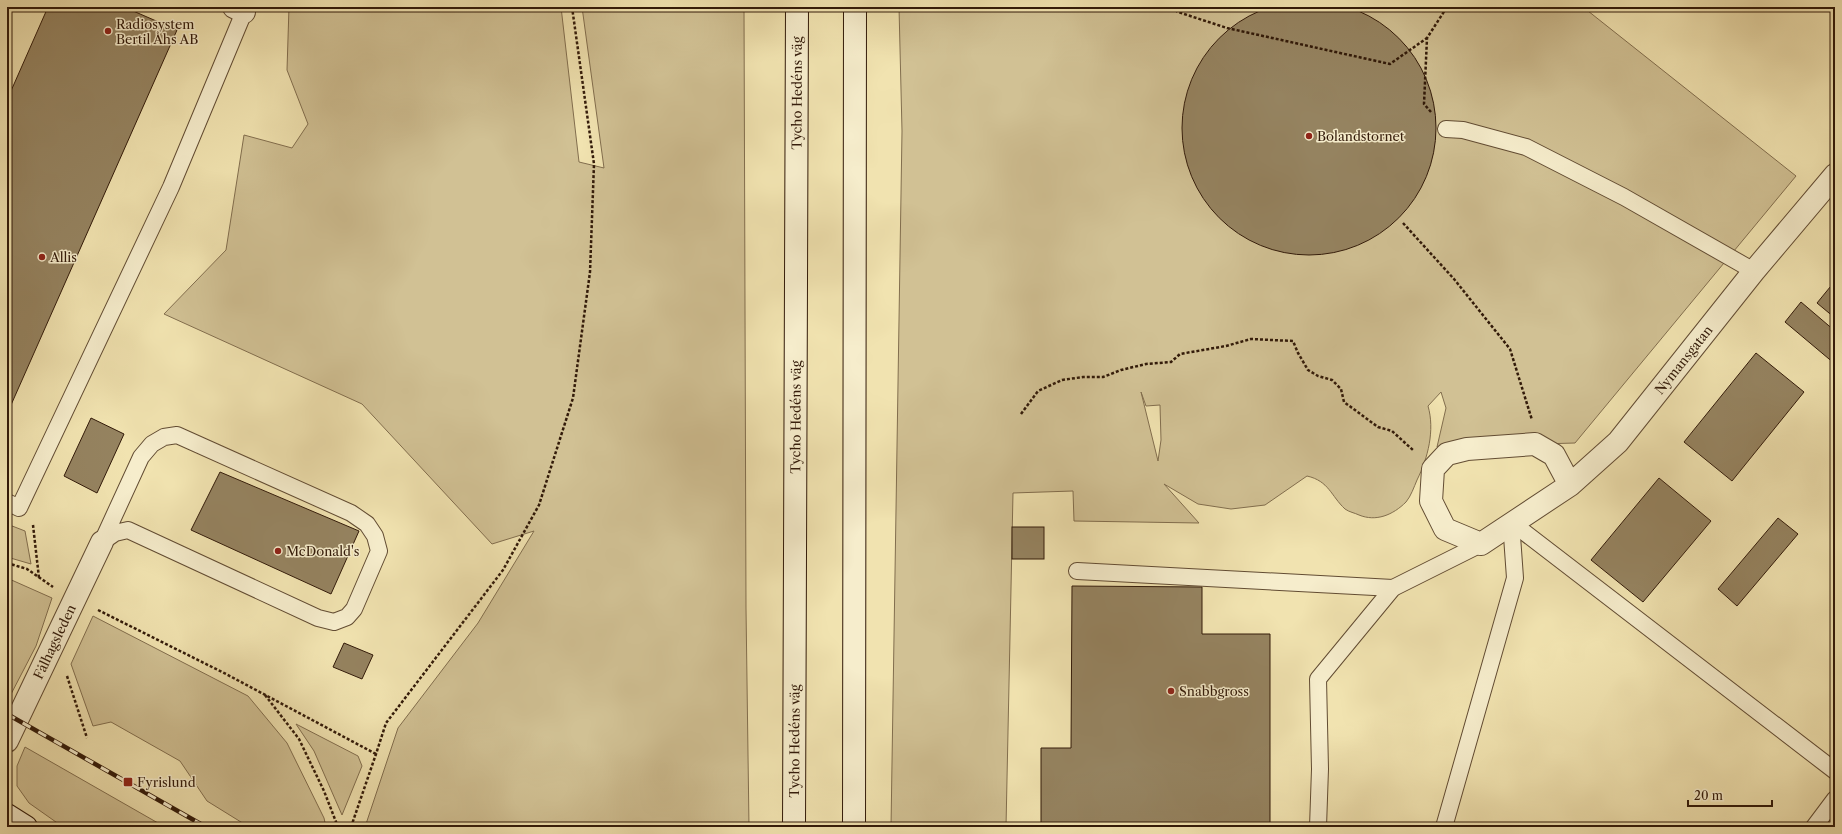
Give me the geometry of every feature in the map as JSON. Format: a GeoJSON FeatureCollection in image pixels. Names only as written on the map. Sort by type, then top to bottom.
{"type":"FeatureCollection","features":[{"type":"Feature","properties":{"kind":"main road","name":"Tycho Hedéns väg"},"geometry":{"type":"LineString","coordinates":[[794,827],[797,7]]}},
{"type":"Feature","properties":{"kind":"main road"},"geometry":{"type":"LineString","coordinates":[[854,827],[855,7]]}},
{"type":"Feature","properties":{"kind":"main road","name":"Nymansgatan"},"geometry":{"type":"LineString","coordinates":[[1481,544],[1511,522],[1570,484],[1618,442],[1754,271],[1835,175]]}},
{"type":"Feature","properties":{"kind":"main road"},"geometry":{"type":"LineString","coordinates":[[1481,544],[1445,529],[1431,501],[1433,470],[1447,454],[1467,449],[1535,444],[1554,455],[1570,484]]}},
{"type":"Feature","properties":{"kind":"main road","name":"Fålhagsleden"},"geometry":{"type":"LineString","coordinates":[[7,741],[102,542]]}},
{"type":"Feature","properties":{"kind":"main road"},"geometry":{"type":"LineString","coordinates":[[7,815],[26,827]]}},
{"type":"Feature","properties":{"kind":"lane"},"geometry":{"type":"LineString","coordinates":[[13,505],[171,187],[241,9]]}},
{"type":"Feature","properties":{"kind":"lane"},"geometry":{"type":"LineString","coordinates":[[1446,129],[1463,130],[1526,148],[1624,197],[1754,271]]}},
{"type":"Feature","properties":{"kind":"lane"},"geometry":{"type":"LineString","coordinates":[[177,436],[352,513],[367,524],[376,536],[379,550],[354,609],[347,617],[334,622],[318,618],[128,530],[115,533],[102,542],[141,457],[152,444],[164,437],[177,436]]}},
{"type":"Feature","properties":{"kind":"lane"},"geometry":{"type":"LineString","coordinates":[[1511,522],[1835,771]]}},
{"type":"Feature","properties":{"kind":"lane"},"geometry":{"type":"LineString","coordinates":[[1444,827],[1515,578],[1511,522]]}},
{"type":"Feature","properties":{"kind":"lane"},"geometry":{"type":"LineString","coordinates":[[1318,827],[1320,769],[1318,679],[1393,588],[1481,544]]}},
{"type":"Feature","properties":{"kind":"lane"},"geometry":{"type":"LineString","coordinates":[[1077,571],[1393,588]]}},
{"type":"Feature","properties":{"kind":"lane"},"geometry":{"type":"LineString","coordinates":[[1814,827],[1835,799]]}},
{"type":"Feature","properties":{"kind":"path"},"geometry":{"type":"LineString","coordinates":[[351,827],[386,723],[503,570],[540,504],[573,398],[590,272],[594,164],[572,7]]}},
{"type":"Feature","properties":{"kind":"path"},"geometry":{"type":"LineString","coordinates":[[1171,7],[1178,12],[1227,28],[1390,64],[1427,38],[1447,7]]}},
{"type":"Feature","properties":{"kind":"path"},"geometry":{"type":"LineString","coordinates":[[1427,38],[1424,104],[1446,129]]}},
{"type":"Feature","properties":{"kind":"path"},"geometry":{"type":"LineString","coordinates":[[1403,223],[1454,279],[1510,349],[1532,419],[1535,444]]}},
{"type":"Feature","properties":{"kind":"path"},"geometry":{"type":"LineString","coordinates":[[1021,414],[1038,391],[1062,380],[1083,377],[1103,377],[1121,370],[1146,364],[1171,362],[1180,354],[1226,346],[1251,339],[1293,341],[1308,370],[1318,376],[1332,380],[1342,389],[1344,402],[1378,427],[1392,431],[1433,470]]}},
{"type":"Feature","properties":{"kind":"path"},"geometry":{"type":"LineString","coordinates":[[13,505],[32,521],[39,578]]}},
{"type":"Feature","properties":{"kind":"path"},"geometry":{"type":"LineString","coordinates":[[7,563],[27,568],[39,578],[75,600],[265,695],[376,754]]}},
{"type":"Feature","properties":{"kind":"path"},"geometry":{"type":"LineString","coordinates":[[66,671],[86,738]]}},
{"type":"Feature","properties":{"kind":"path"},"geometry":{"type":"LineString","coordinates":[[265,695],[299,739],[324,791],[338,827]]}},
{"type":"Feature","properties":{"kind":"shaded area"},"geometry":{"type":"Polygon","coordinates":[[[289,7],[561,7],[579,162],[604,168],[582,7],[744,7],[746,608],[749,827],[365,827],[398,728],[478,623],[534,531],[492,544],[362,404],[164,314],[226,250],[244,135],[292,148],[308,124],[287,70],[289,7]]]}},
{"type":"Feature","properties":{"kind":"shaded area"},"geometry":{"type":"Polygon","coordinates":[[[899,7],[1583,7],[1796,176],[1575,443],[1437,447],[1446,408],[1441,392],[1428,406],[1431,425],[1429,444],[1421,471],[1408,500],[1401,507],[1384,516],[1372,518],[1365,517],[1345,509],[1325,485],[1314,478],[1307,476],[1265,505],[1231,509],[1198,504],[1164,484],[1199,523],[1074,521],[1073,491],[1013,493],[1006,827],[891,827],[902,131],[899,7]],[[1141,392],[1158,461],[1161,440],[1160,405],[1146,406],[1141,392]]]}},
{"type":"Feature","properties":{"kind":"shaded area"},"geometry":{"type":"Polygon","coordinates":[[[7,524],[25,531],[31,564],[7,557],[7,524]]]}},
{"type":"Feature","properties":{"kind":"shaded area"},"geometry":{"type":"Polygon","coordinates":[[[7,578],[52,598],[36,646],[9,698],[7,697],[7,578]]]}},
{"type":"Feature","properties":{"kind":"shaded area"},"geometry":{"type":"Polygon","coordinates":[[[93,616],[248,696],[287,743],[324,818],[326,827],[249,827],[207,801],[180,761],[111,722],[93,726],[71,664],[93,616]]]}},
{"type":"Feature","properties":{"kind":"shaded area"},"geometry":{"type":"Polygon","coordinates":[[[296,724],[358,756],[362,766],[342,815],[314,751],[296,724]]]}},
{"type":"Feature","properties":{"kind":"shaded area"},"geometry":{"type":"Polygon","coordinates":[[[25,747],[165,827],[63,827],[29,803],[17,786],[17,766],[25,747]]]}},
{"type":"Feature","properties":{"kind":"building","name":"Bolandstornet"},"geometry":{"type":"Polygon","coordinates":[[[1309,1],[1334,4],[1357,11],[1369,16],[1399,38],[1421,68],[1426,80],[1433,103],[1436,128],[1433,153],[1426,176],[1421,188],[1399,218],[1369,240],[1357,245],[1334,252],[1309,255],[1284,252],[1261,245],[1249,240],[1219,218],[1197,188],[1192,176],[1185,153],[1182,128],[1185,103],[1192,80],[1197,68],[1219,38],[1249,16],[1261,11],[1284,4],[1309,1]]]}},
{"type":"Feature","properties":{"kind":"building","name":"Allis"},"geometry":{"type":"Polygon","coordinates":[[[48,7],[124,7],[177,30],[7,414],[7,100],[48,7]]]}},
{"type":"Feature","properties":{"kind":"building"},"geometry":{"type":"Polygon","coordinates":[[[1835,281],[1835,318],[1817,303],[1835,281]]]}},
{"type":"Feature","properties":{"kind":"building"},"geometry":{"type":"Polygon","coordinates":[[[1801,302],[1835,331],[1835,364],[1785,322],[1801,302]]]}},
{"type":"Feature","properties":{"kind":"building"},"geometry":{"type":"Polygon","coordinates":[[[1756,353],[1804,392],[1732,481],[1684,442],[1756,353]]]}},
{"type":"Feature","properties":{"kind":"building"},"geometry":{"type":"Polygon","coordinates":[[[91,418],[124,434],[97,493],[64,476],[91,418]]]}},
{"type":"Feature","properties":{"kind":"building"},"geometry":{"type":"Polygon","coordinates":[[[220,472],[359,531],[331,594],[191,530],[220,472]]]}},
{"type":"Feature","properties":{"kind":"building"},"geometry":{"type":"Polygon","coordinates":[[[1659,478],[1711,521],[1643,602],[1591,560],[1659,478]]]}},
{"type":"Feature","properties":{"kind":"building"},"geometry":{"type":"Polygon","coordinates":[[[1778,518],[1798,534],[1737,606],[1718,589],[1778,518]]]}},
{"type":"Feature","properties":{"kind":"building"},"geometry":{"type":"Polygon","coordinates":[[[1012,527],[1044,527],[1044,559],[1012,559],[1012,527]]]}},
{"type":"Feature","properties":{"kind":"building","name":"Snabbgross"},"geometry":{"type":"Polygon","coordinates":[[[1072,586],[1202,587],[1202,634],[1270,634],[1270,827],[1041,827],[1041,748],[1071,748],[1072,586]]]}},
{"type":"Feature","properties":{"kind":"building"},"geometry":{"type":"Polygon","coordinates":[[[344,643],[373,655],[362,679],[333,667],[344,643]]]}},
{"type":"Feature","properties":{"kind":"railway"},"geometry":{"type":"LineString","coordinates":[[7,714],[206,827]]}},
{"type":"Feature","properties":{"kind":"place","name":"Radiosystem Bertil Åhs AB"},"geometry":{"type":"Point","coordinates":[108,31]}},
{"type":"Feature","properties":{"kind":"place","name":"Bolandstornet"},"geometry":{"type":"Point","coordinates":[1309,136]}},
{"type":"Feature","properties":{"kind":"place","name":"Allis"},"geometry":{"type":"Point","coordinates":[42,257]}},
{"type":"Feature","properties":{"kind":"place","name":"McDonald's"},"geometry":{"type":"Point","coordinates":[278,551]}},
{"type":"Feature","properties":{"kind":"place","name":"Snabbgross"},"geometry":{"type":"Point","coordinates":[1171,691]}},
{"type":"Feature","properties":{"kind":"place","name":"Fyrislund"},"geometry":{"type":"Point","coordinates":[128,782]}}]}
